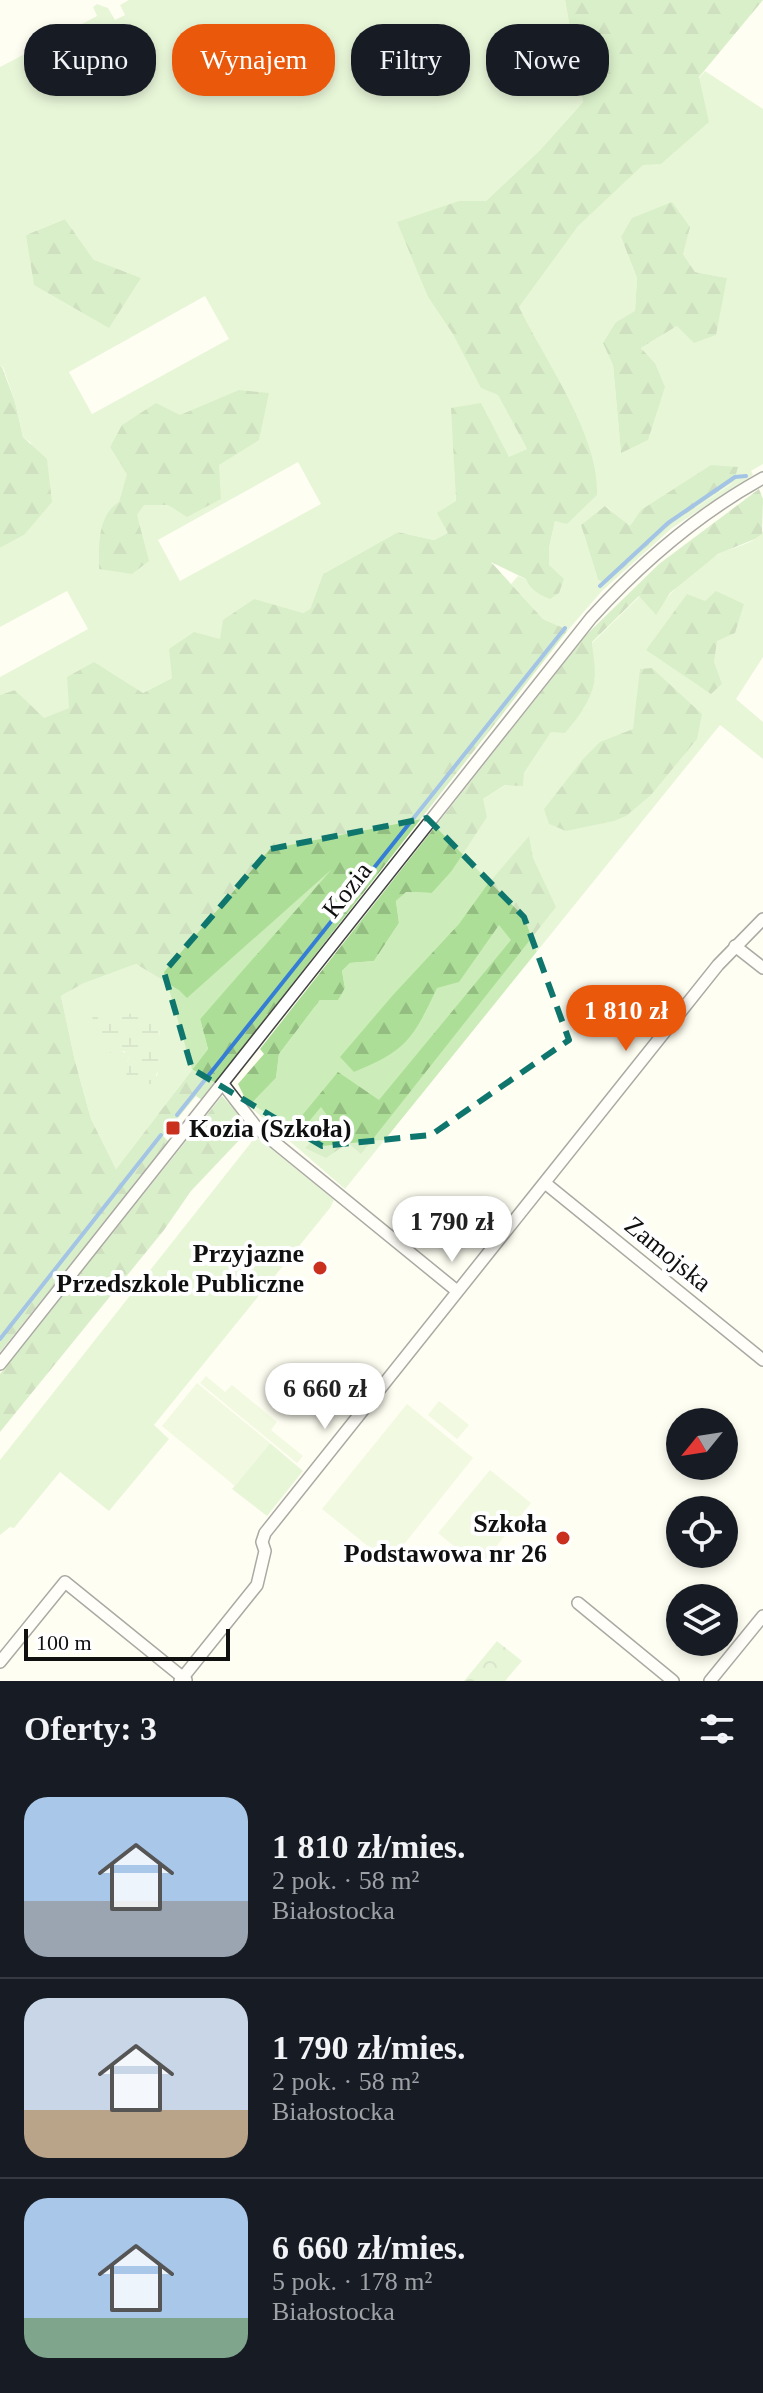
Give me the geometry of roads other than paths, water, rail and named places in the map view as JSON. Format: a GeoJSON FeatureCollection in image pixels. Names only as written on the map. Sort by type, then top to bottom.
{"type":"FeatureCollection","features":[{"type":"Feature","properties":{"kind":"street","name":"Kozia"},"geometry":{"type":"LineString","coordinates":[[0,1364],[591,618],[645,564],[683,532],[763,478]]}},
{"type":"Feature","properties":{"kind":"street"},"geometry":{"type":"LineString","coordinates":[[0,1662],[65,1582],[183,1680],[257,1585],[265,1551],[262,1542],[265,1533],[735,946],[763,919]]}},
{"type":"Feature","properties":{"kind":"street"},"geometry":{"type":"LineString","coordinates":[[735,946],[763,968]]}},
{"type":"Feature","properties":{"kind":"street"},"geometry":{"type":"LineString","coordinates":[[223,1084],[253,1125],[457,1291]]}},
{"type":"Feature","properties":{"kind":"street","name":"Zamojska"},"geometry":{"type":"LineString","coordinates":[[545,1183],[763,1360]]}},
{"type":"Feature","properties":{"kind":"street"},"geometry":{"type":"LineString","coordinates":[[578,1603],[673,1681]]}},
{"type":"Feature","properties":{"kind":"street"},"geometry":{"type":"LineString","coordinates":[[710,1681],[763,1616]]}},
{"type":"Feature","properties":{"kind":"waterway"},"geometry":{"type":"LineString","coordinates":[[600,586],[668,523],[735,477],[746,476]]}},
{"type":"Feature","properties":{"kind":"waterway"},"geometry":{"type":"LineString","coordinates":[[177,1115],[565,628]]}},
{"type":"Feature","properties":{"kind":"waterway"},"geometry":{"type":"LineString","coordinates":[[0,1339],[161,1135]]}},
{"type":"Feature","properties":{"kind":"place","name":"Kozia (Szkoła)"},"geometry":{"type":"Point","coordinates":[173,1128]}},
{"type":"Feature","properties":{"kind":"place","name":"Przyjazne Przedszkole Publiczne"},"geometry":{"type":"Point","coordinates":[320,1268]}},
{"type":"Feature","properties":{"kind":"place","name":"Szkoła Podstawowa nr 26"},"geometry":{"type":"Point","coordinates":[563,1538]}}]}
